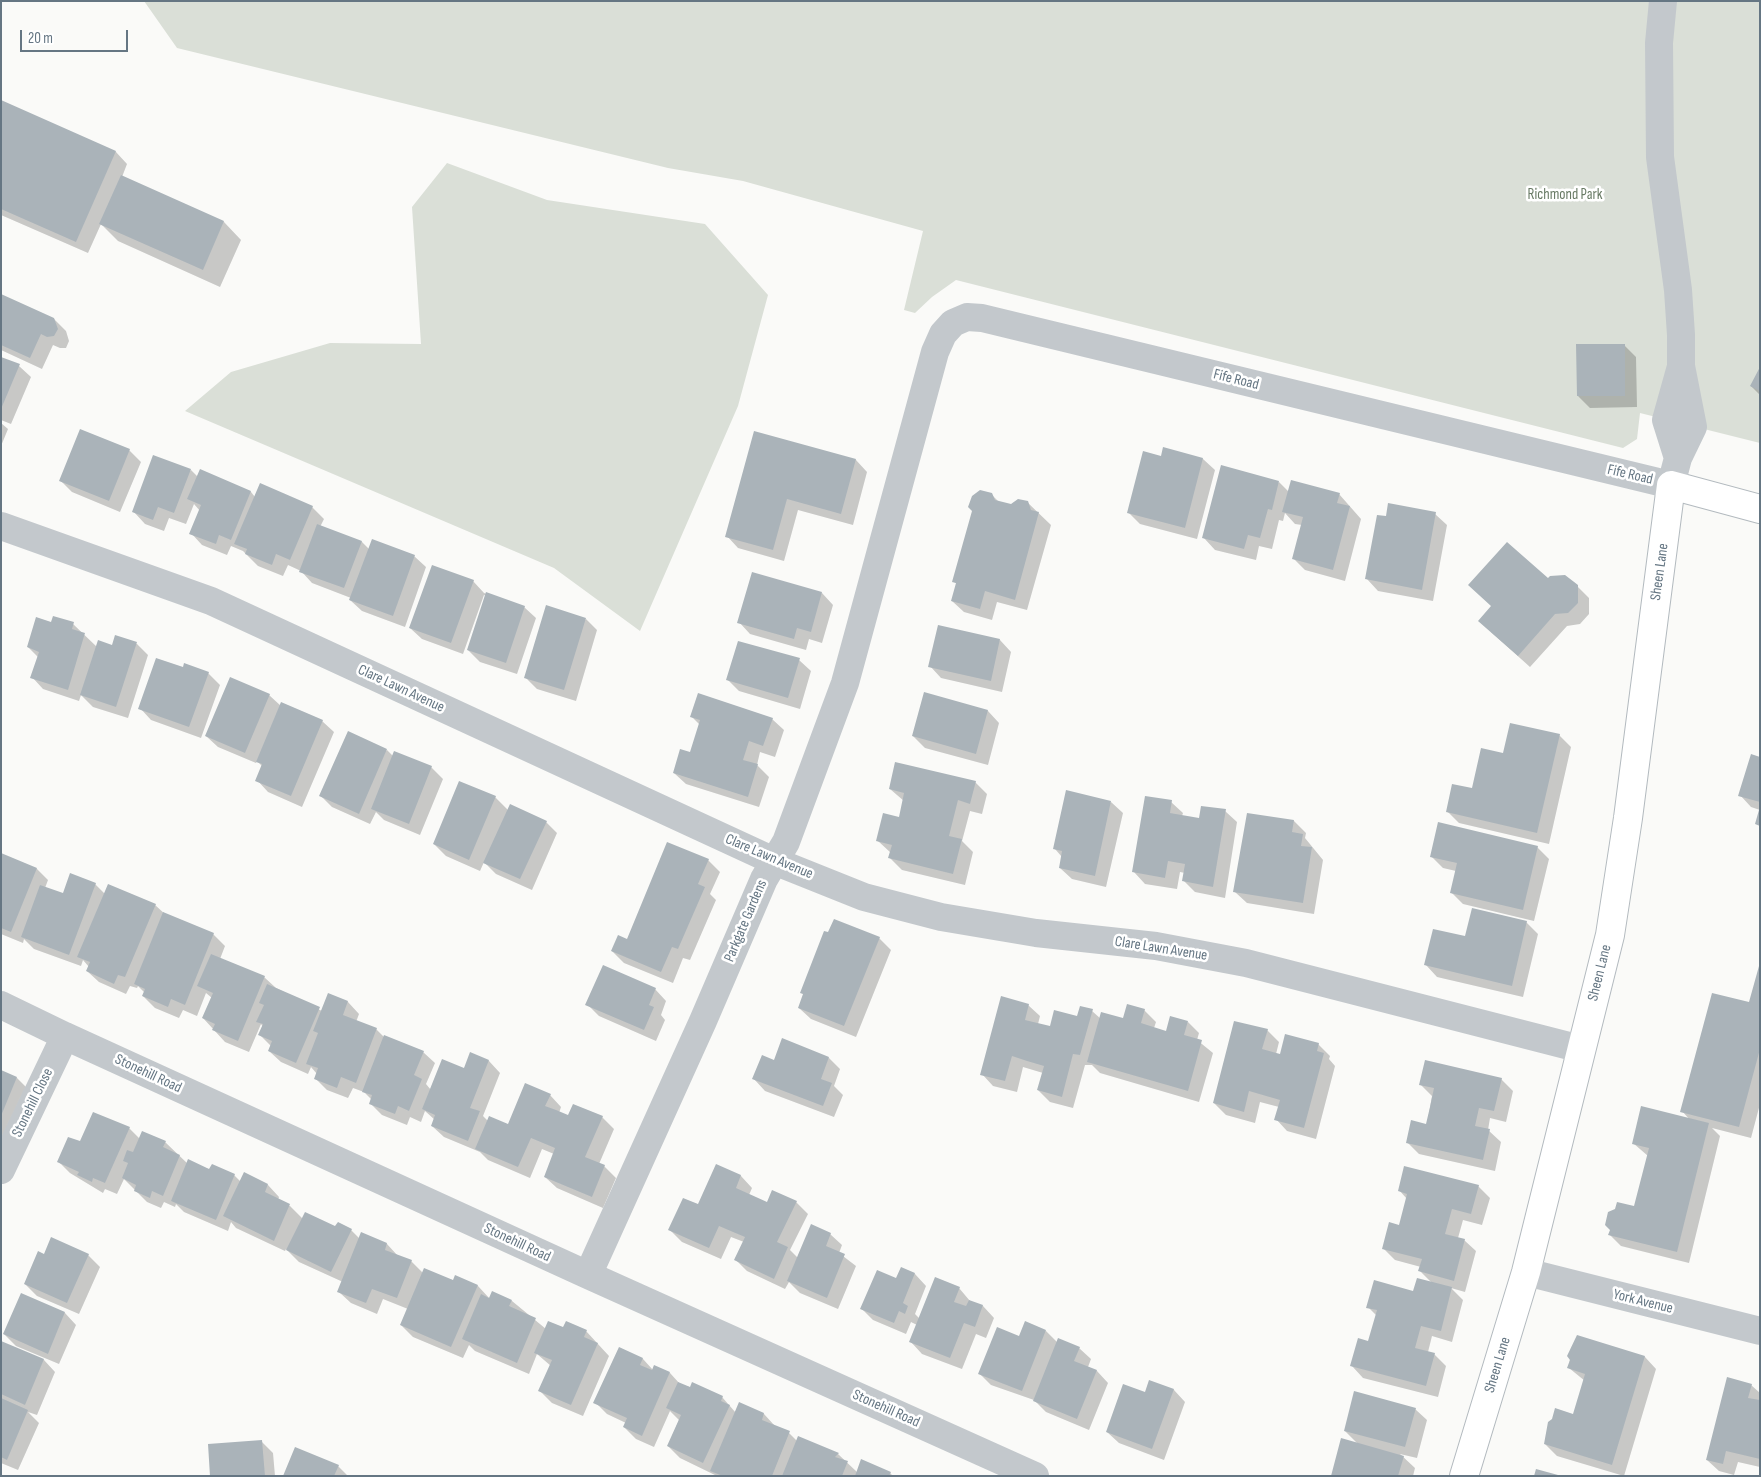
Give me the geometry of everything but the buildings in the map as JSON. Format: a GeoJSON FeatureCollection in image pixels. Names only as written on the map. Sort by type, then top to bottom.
{"type":"FeatureCollection","features":[{"type":"Feature","properties":{"kind":"main road","name":"Fife Road"},"geometry":{"type":"LineString","coordinates":[[1671,485],[1760,509]]}},
{"type":"Feature","properties":{"kind":"main road","name":"Sheen Lane"},"geometry":{"type":"LineString","coordinates":[[1464,1476],[1526,1272],[1612,926],[1628,818],[1671,485]]}},
{"type":"Feature","properties":{"kind":"street"},"geometry":{"type":"LineString","coordinates":[[1663,1],[1659,43],[1660,157],[1678,290],[1681,335],[1681,366],[1666,420],[1678,458]]}},
{"type":"Feature","properties":{"kind":"street","name":"Fife Road"},"geometry":{"type":"LineString","coordinates":[[880,557],[935,352],[943,334],[953,323],[967,317],[982,318],[1671,485]]}},
{"type":"Feature","properties":{"kind":"street","name":"Sheen Lane"},"geometry":{"type":"LineString","coordinates":[[1671,485],[1678,458],[1693,427],[1681,366]]}},
{"type":"Feature","properties":{"kind":"street","name":"Clare Lawn Avenue"},"geometry":{"type":"LineString","coordinates":[[1,526],[211,602],[774,861],[864,897],[941,917],[1036,933],[1156,946],[1246,963],[1581,1049]]}},
{"type":"Feature","properties":{"kind":"street","name":"Parkgate Gardens"},"geometry":{"type":"LineString","coordinates":[[588,1276],[774,861],[786,842],[845,684],[880,557]]}},
{"type":"Feature","properties":{"kind":"street","name":"Stonehill Road"},"geometry":{"type":"LineString","coordinates":[[1,1004],[65,1036],[588,1276],[1035,1476]]}},
{"type":"Feature","properties":{"kind":"street","name":"Stonehill Close"},"geometry":{"type":"LineString","coordinates":[[1,1170],[65,1036]]}},
{"type":"Feature","properties":{"kind":"street","name":"York Avenue"},"geometry":{"type":"LineString","coordinates":[[1526,1272],[1760,1331]]}},
{"type":"Feature","properties":{"kind":"green space","name":"Richmond Park"},"geometry":{"type":"Polygon","coordinates":[[[144,1],[1760,1],[1760,443],[1640,413],[1637,439],[1623,448],[956,280],[932,297],[915,313],[904,310],[923,231],[743,181],[668,168],[177,48],[144,1]]]}},
{"type":"Feature","properties":{"kind":"green space"},"geometry":{"type":"Polygon","coordinates":[[[447,163],[547,200],[705,224],[768,295],[738,406],[640,631],[554,568],[185,411],[231,372],[330,343],[421,344],[412,207],[447,163]]]}}]}
